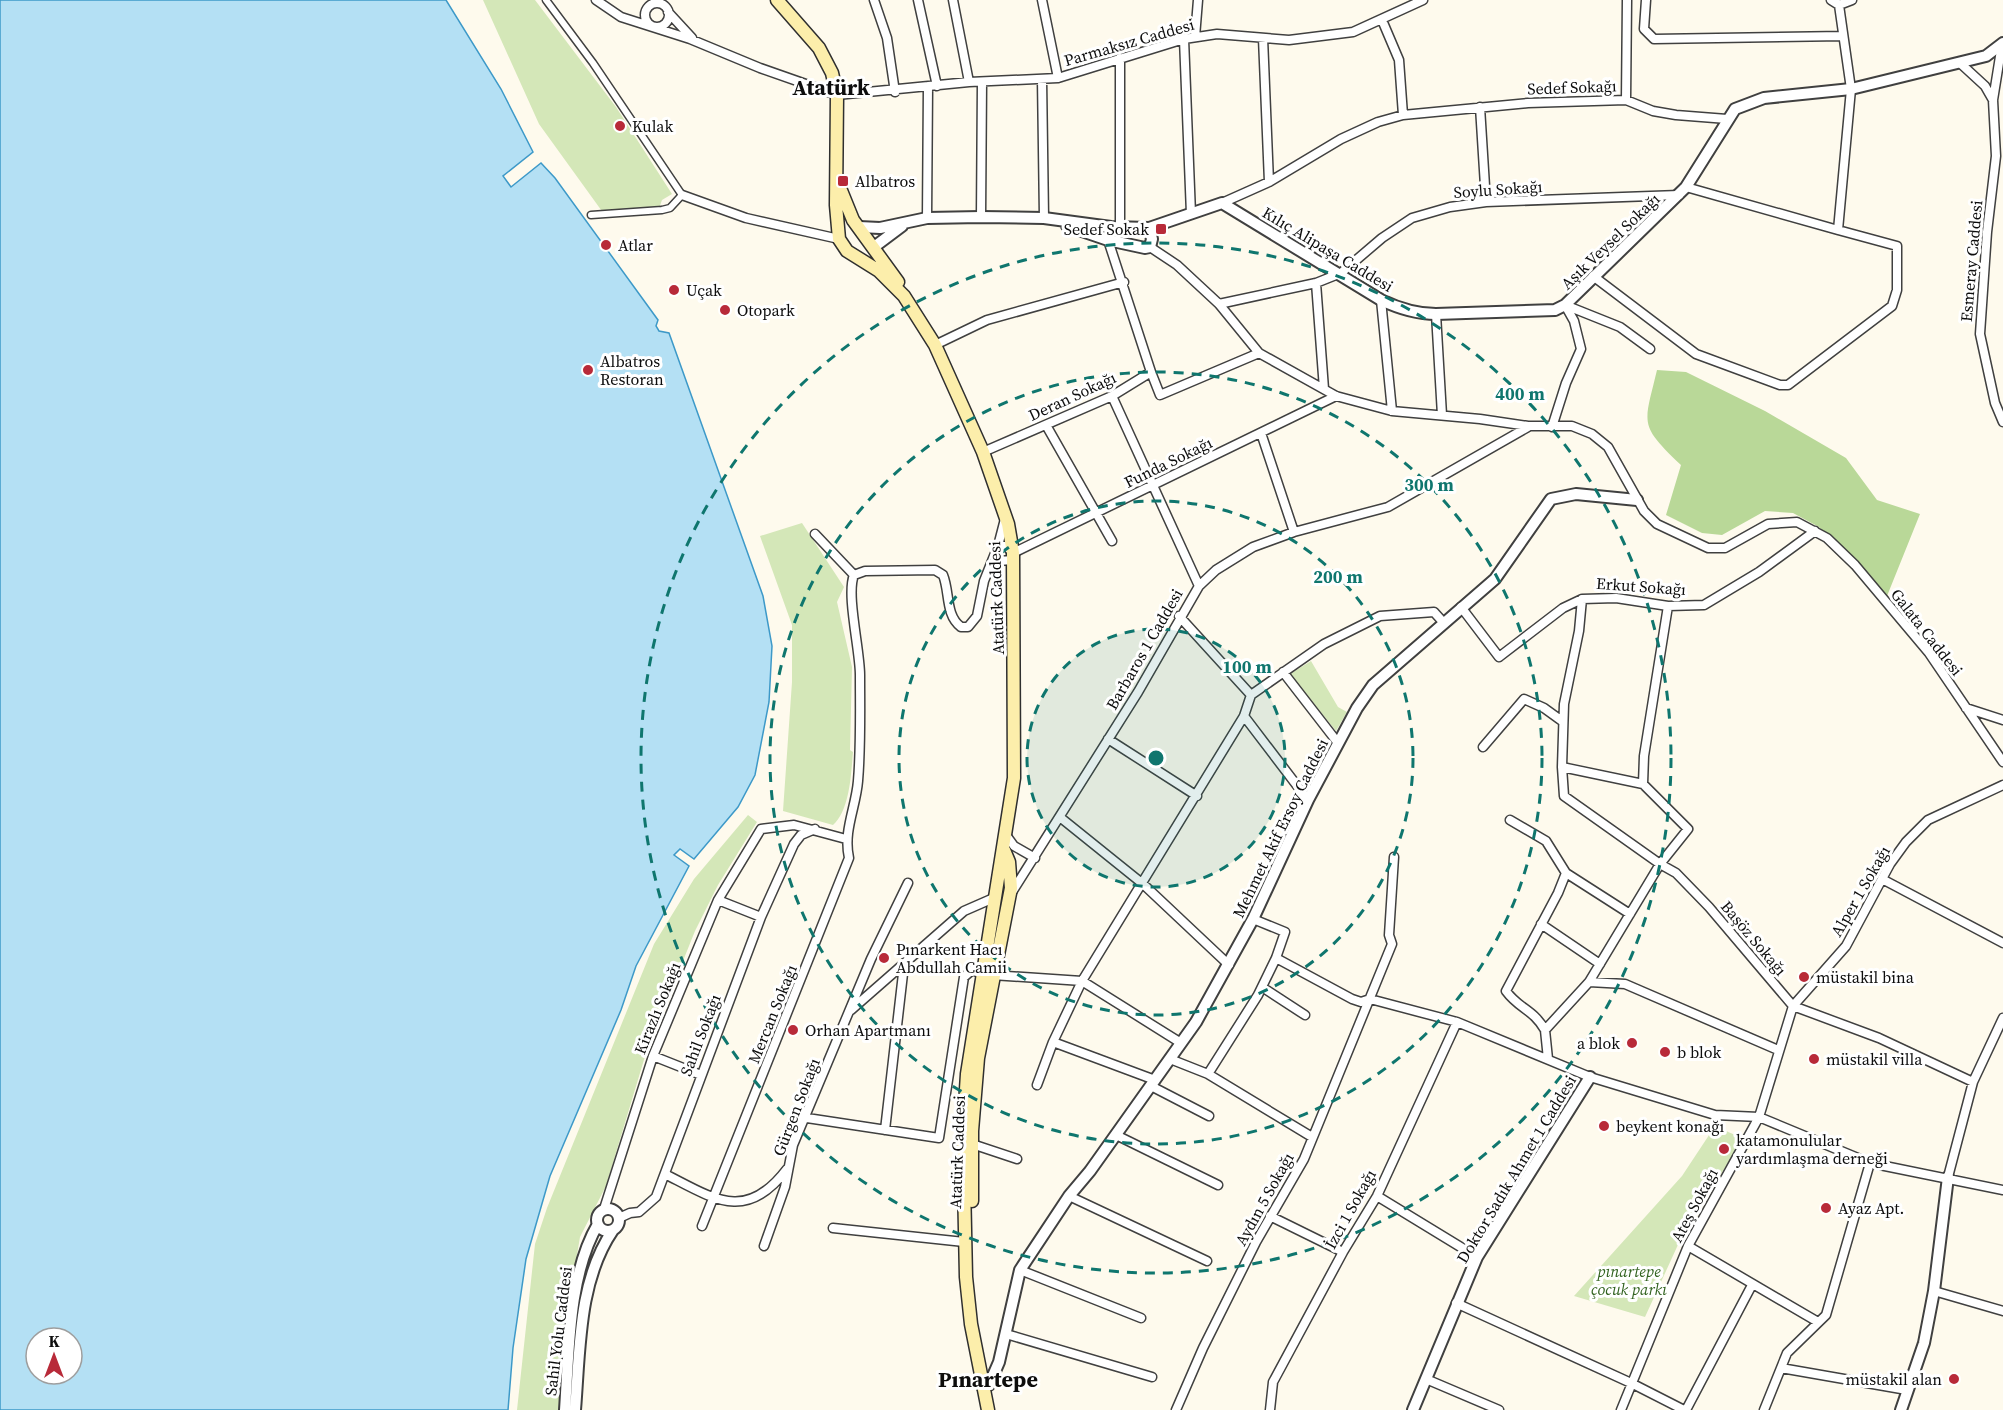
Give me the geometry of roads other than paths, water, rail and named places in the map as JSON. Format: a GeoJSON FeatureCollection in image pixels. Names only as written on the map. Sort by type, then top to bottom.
{"type":"FeatureCollection","features":[{"type":"Feature","properties":{"kind":"main road"},"geometry":{"type":"LineString","coordinates":[[777,0],[819,48],[832,73],[837,95],[836,205],[839,239],[848,251],[879,271],[904,296]]}},
{"type":"Feature","properties":{"kind":"main road"},"geometry":{"type":"LineString","coordinates":[[837,182],[845,207],[901,287],[904,296]]}},
{"type":"Feature","properties":{"kind":"main road"},"geometry":{"type":"LineString","coordinates":[[839,239],[843,234],[860,227]]}},
{"type":"Feature","properties":{"kind":"main road"},"geometry":{"type":"LineString","coordinates":[[856,257],[868,255],[874,247]]}},
{"type":"Feature","properties":{"kind":"main road","name":"Atatürk Caddesi"},"geometry":{"type":"LineString","coordinates":[[904,296],[935,345],[982,452],[1005,515],[1014,556],[1014,778],[987,975],[972,1144],[974,1282],[982,1371]]}},
{"type":"Feature","properties":{"kind":"main road","name":"Atatürk Caddesi"},"geometry":{"type":"LineString","coordinates":[[995,1410],[982,1371],[971,1324],[964,1242],[963,1136],[966,1084],[987,975],[1010,896],[1011,872],[1004,850]]}},
{"type":"Feature","properties":{"kind":"main road"},"geometry":{"type":"LineString","coordinates":[[996,897],[1010,896]]}},
{"type":"Feature","properties":{"kind":"main road","name":"Atatürk Caddesi"},"geometry":{"type":"LineString","coordinates":[[986,1385],[988,1410]]}},
{"type":"Feature","properties":{"kind":"street"},"geometry":{"type":"LineString","coordinates":[[546,0],[593,63],[682,195],[746,218],[839,239]]}},
{"type":"Feature","properties":{"kind":"street"},"geometry":{"type":"LineString","coordinates":[[596,0],[621,17],[694,41],[760,68],[837,95]]}},
{"type":"Feature","properties":{"kind":"street"},"geometry":{"type":"LineString","coordinates":[[874,0],[887,38],[895,92]]}},
{"type":"Feature","properties":{"kind":"street"},"geometry":{"type":"LineString","coordinates":[[918,0],[933,86],[927,218]]}},
{"type":"Feature","properties":{"kind":"street"},"geometry":{"type":"LineString","coordinates":[[952,0],[969,82]]}},
{"type":"Feature","properties":{"kind":"street"},"geometry":{"type":"LineString","coordinates":[[1042,0],[1058,78]]}},
{"type":"Feature","properties":{"kind":"street"},"geometry":{"type":"LineString","coordinates":[[1196,37],[1198,0]]}},
{"type":"Feature","properties":{"kind":"street","name":"Parmaksız Caddesi"},"geometry":{"type":"LineString","coordinates":[[837,95],[895,92],[969,82],[1058,78],[1184,39],[1217,34],[1289,40],[1353,32],[1423,0]]}},
{"type":"Feature","properties":{"kind":"street"},"geometry":{"type":"LineString","coordinates":[[1626,100],[1627,0]]}},
{"type":"Feature","properties":{"kind":"street"},"geometry":{"type":"LineString","coordinates":[[1646,0],[1644,29],[1654,39],[1843,36]]}},
{"type":"Feature","properties":{"kind":"street"},"geometry":{"type":"LineString","coordinates":[[1838,230],[1851,89],[1843,36],[1835,3],[1852,0]]}},
{"type":"Feature","properties":{"kind":"street"},"geometry":{"type":"LineString","coordinates":[[668,12],[666,23],[659,27],[651,26],[646,21],[645,13],[649,6],[659,2],[668,12],[694,41]]}},
{"type":"Feature","properties":{"kind":"street"},"geometry":{"type":"LineString","coordinates":[[1382,20],[1399,60],[1403,115]]}},
{"type":"Feature","properties":{"kind":"street"},"geometry":{"type":"LineString","coordinates":[[1263,38],[1269,182]]}},
{"type":"Feature","properties":{"kind":"street"},"geometry":{"type":"LineString","coordinates":[[1184,39],[1191,214]]}},
{"type":"Feature","properties":{"kind":"street"},"geometry":{"type":"LineString","coordinates":[[1727,119],[1747,102],[1764,98],[1851,89],[1986,56],[2002,44]]}},
{"type":"Feature","properties":{"kind":"street","name":"Esmeray Caddesi"},"geometry":{"type":"LineString","coordinates":[[2002,44],[1993,100],[2000,158],[1987,232],[1980,334],[1995,403],[2003,422]]}},
{"type":"Feature","properties":{"kind":"street"},"geometry":{"type":"LineString","coordinates":[[1120,58],[1115,227],[1108,240],[1124,282],[1160,395],[1259,353]]}},
{"type":"Feature","properties":{"kind":"street"},"geometry":{"type":"LineString","coordinates":[[1959,63],[1985,86],[1993,100]]}},
{"type":"Feature","properties":{"kind":"street"},"geometry":{"type":"LineString","coordinates":[[1042,79],[1044,218]]}},
{"type":"Feature","properties":{"kind":"street"},"geometry":{"type":"LineString","coordinates":[[981,217],[982,82]]}},
{"type":"Feature","properties":{"kind":"street","name":"Sedef Sokağı"},"geometry":{"type":"LineString","coordinates":[[1149,228],[1222,203],[1269,182],[1341,139],[1378,122],[1403,115],[1480,107],[1626,100],[1653,111],[1727,119]]}},
{"type":"Feature","properties":{"kind":"street"},"geometry":{"type":"LineString","coordinates":[[1480,107],[1486,202]]}},
{"type":"Feature","properties":{"kind":"street","name":"Aşık Veysel Sokağı"},"geometry":{"type":"LineString","coordinates":[[1552,427],[1566,383],[1581,349],[1574,321],[1565,305],[1682,191],[1727,119]]}},
{"type":"Feature","properties":{"kind":"street","name":"Soylu Sokağı"},"geometry":{"type":"LineString","coordinates":[[1219,304],[1316,283],[1341,273],[1382,238],[1412,218],[1450,207],[1486,202],[1682,191],[1897,246],[1898,290],[1892,306],[1788,386],[1766,381],[1696,354],[1593,276]]}},
{"type":"Feature","properties":{"kind":"street"},"geometry":{"type":"LineString","coordinates":[[591,215],[662,210],[670,208],[682,195]]}},
{"type":"Feature","properties":{"kind":"street","name":"Kılıç Alipaşa Caddesi"},"geometry":{"type":"LineString","coordinates":[[1222,203],[1341,273],[1381,300],[1419,314],[1537,313],[1555,310],[1565,305]]}},
{"type":"Feature","properties":{"kind":"street"},"geometry":{"type":"LineString","coordinates":[[860,227],[880,228],[927,218],[1044,218],[1115,227],[1149,228],[1152,239],[1150,247]]}},
{"type":"Feature","properties":{"kind":"street"},"geometry":{"type":"LineString","coordinates":[[1044,218],[1108,240],[1132,246],[1150,247],[1177,266],[1219,304],[1259,353],[1336,396],[1392,411],[1528,426],[1572,426],[1592,434],[1608,447],[1637,500],[1657,524],[1708,548],[1725,548],[1768,524],[1797,522],[1815,531]]}},
{"type":"Feature","properties":{"kind":"street"},"geometry":{"type":"LineString","coordinates":[[874,247],[908,223]]}},
{"type":"Feature","properties":{"kind":"street"},"geometry":{"type":"LineString","coordinates":[[1132,228],[1129,236],[1132,246]]}},
{"type":"Feature","properties":{"kind":"street"},"geometry":{"type":"LineString","coordinates":[[935,345],[987,320],[1124,282]]}},
{"type":"Feature","properties":{"kind":"street"},"geometry":{"type":"LineString","coordinates":[[1316,283],[1324,389]]}},
{"type":"Feature","properties":{"kind":"street"},"geometry":{"type":"LineString","coordinates":[[1381,300],[1392,411]]}},
{"type":"Feature","properties":{"kind":"street"},"geometry":{"type":"LineString","coordinates":[[1565,305],[1620,327],[1650,349]]}},
{"type":"Feature","properties":{"kind":"street"},"geometry":{"type":"LineString","coordinates":[[1437,314],[1442,415]]}},
{"type":"Feature","properties":{"kind":"street","name":"Deran Sokağı"},"geometry":{"type":"LineString","coordinates":[[982,452],[1112,396],[1151,372]]}},
{"type":"Feature","properties":{"kind":"street"},"geometry":{"type":"LineString","coordinates":[[1112,396],[1198,586]]}},
{"type":"Feature","properties":{"kind":"street","name":"Funda Sokağı"},"geometry":{"type":"LineString","coordinates":[[988,571],[997,561],[1014,556],[1336,396]]}},
{"type":"Feature","properties":{"kind":"street"},"geometry":{"type":"LineString","coordinates":[[1046,425],[1112,541]]}},
{"type":"Feature","properties":{"kind":"street","name":"Barbaros 1 Caddesi"},"geometry":{"type":"LineString","coordinates":[[1010,896],[1138,692],[1198,586],[1216,570],[1253,547],[1294,532],[1388,507],[1528,426]]}},
{"type":"Feature","properties":{"kind":"street"},"geometry":{"type":"LineString","coordinates":[[1261,433],[1294,532]]}},
{"type":"Feature","properties":{"kind":"street","name":"Mehmet Akif Ersoy Caddesi"},"geometry":{"type":"LineString","coordinates":[[986,1385],[999,1362],[1020,1270],[1069,1196],[1116,1135],[1181,1043],[1229,965],[1308,800],[1372,685],[1495,579],[1551,499],[1576,494],[1637,500]]}},
{"type":"Feature","properties":{"kind":"street"},"geometry":{"type":"LineString","coordinates":[[815,534],[854,575],[865,571],[935,570],[944,575],[951,616],[961,627],[973,623],[977,616],[1005,515]]}},
{"type":"Feature","properties":{"kind":"street","name":"Erkut Sokağı"},"geometry":{"type":"LineString","coordinates":[[1461,608],[1499,657],[1563,608],[1582,599],[1616,598],[1668,606],[1704,605],[1759,572],[1815,531]]}},
{"type":"Feature","properties":{"kind":"street","name":"Galata Caddesi"},"geometry":{"type":"LineString","coordinates":[[1815,531],[1827,538],[1855,565],[1929,653],[2003,762]]}},
{"type":"Feature","properties":{"kind":"street"},"geometry":{"type":"LineString","coordinates":[[998,546],[1006,546],[1014,556]]}},
{"type":"Feature","properties":{"kind":"street","name":"Mercan Sokağı"},"geometry":{"type":"LineString","coordinates":[[702,1226],[849,858],[846,839],[858,779],[860,652],[852,593],[854,575]]}},
{"type":"Feature","properties":{"kind":"street"},"geometry":{"type":"LineString","coordinates":[[1545,1030],[1589,982],[1660,864],[1688,829],[1643,784],[1562,767],[1562,722],[1579,631],[1582,599]]}},
{"type":"Feature","properties":{"kind":"street"},"geometry":{"type":"LineString","coordinates":[[1643,784],[1644,756],[1668,606]]}},
{"type":"Feature","properties":{"kind":"street"},"geometry":{"type":"LineString","coordinates":[[1037,1086],[1053,1042],[1082,981],[1197,796],[1244,716],[1251,695],[1324,645],[1380,616],[1434,612],[1443,622]]}},
{"type":"Feature","properties":{"kind":"street"},"geometry":{"type":"LineString","coordinates":[[1179,616],[1251,695]]}},
{"type":"Feature","properties":{"kind":"street"},"geometry":{"type":"LineString","coordinates":[[1283,672],[1338,743]]}},
{"type":"Feature","properties":{"kind":"street"},"geometry":{"type":"LineString","coordinates":[[1484,747],[1524,699],[1544,708],[1562,722]]}},
{"type":"Feature","properties":{"kind":"street"},"geometry":{"type":"LineString","coordinates":[[1966,708],[2003,720]]}},
{"type":"Feature","properties":{"kind":"street"},"geometry":{"type":"LineString","coordinates":[[1244,716],[1308,800]]}},
{"type":"Feature","properties":{"kind":"street"},"geometry":{"type":"LineString","coordinates":[[1108,739],[1197,796]]}},
{"type":"Feature","properties":{"kind":"street","name":"Başöz Sokağı"},"geometry":{"type":"LineString","coordinates":[[1562,767],[1564,796],[1676,873],[1793,1006],[1879,1038],[1973,1082]]}},
{"type":"Feature","properties":{"kind":"street","name":"Alper 1 Sokağı"},"geometry":{"type":"LineString","coordinates":[[1759,1117],[1793,1006],[1846,946],[1882,879],[1906,842],[1928,820],[2003,785]]}},
{"type":"Feature","properties":{"kind":"street"},"geometry":{"type":"LineString","coordinates":[[1061,818],[1143,884],[1229,965]]}},
{"type":"Feature","properties":{"kind":"street"},"geometry":{"type":"LineString","coordinates":[[1510,820],[1546,841],[1566,873],[1630,914]]}},
{"type":"Feature","properties":{"kind":"street"},"geometry":{"type":"LineString","coordinates":[[776,828],[794,825],[846,839]]}},
{"type":"Feature","properties":{"kind":"street"},"geometry":{"type":"LineString","coordinates":[[776,828],[788,835],[794,844],[801,835],[815,829]]}},
{"type":"Feature","properties":{"kind":"street","name":"Kirazlı Sokağı"},"geometry":{"type":"LineString","coordinates":[[604,1209],[653,1056],[718,900],[761,829],[776,828]]}},
{"type":"Feature","properties":{"kind":"street"},"geometry":{"type":"LineString","coordinates":[[1006,835],[1022,851],[1035,858]]}},
{"type":"Feature","properties":{"kind":"street","name":"Sahil Sokağı"},"geometry":{"type":"LineString","coordinates":[[619,1218],[639,1212],[656,1197],[761,917],[794,844]]}},
{"type":"Feature","properties":{"kind":"street"},"geometry":{"type":"LineString","coordinates":[[1004,850],[1022,851]]}},
{"type":"Feature","properties":{"kind":"street"},"geometry":{"type":"LineString","coordinates":[[1370,999],[1392,945],[1389,935],[1394,858]]}},
{"type":"Feature","properties":{"kind":"street"},"geometry":{"type":"LineString","coordinates":[[1548,1059],[1545,1030],[1537,1015],[1514,1002],[1506,991],[1558,893],[1566,873]]}},
{"type":"Feature","properties":{"kind":"street"},"geometry":{"type":"LineString","coordinates":[[1882,879],[2003,943]]}},
{"type":"Feature","properties":{"kind":"street","name":"Gürgen Sokağı"},"geometry":{"type":"LineString","coordinates":[[764,1246],[784,1187],[794,1145],[871,959],[908,883]]}},
{"type":"Feature","properties":{"kind":"street"},"geometry":{"type":"LineString","coordinates":[[850,1011],[964,912],[996,897]]}},
{"type":"Feature","properties":{"kind":"street"},"geometry":{"type":"LineString","coordinates":[[718,900],[761,917]]}},
{"type":"Feature","properties":{"kind":"street"},"geometry":{"type":"LineString","coordinates":[[1208,1074],[1262,987],[1285,932],[1253,919]]}},
{"type":"Feature","properties":{"kind":"street"},"geometry":{"type":"LineString","coordinates":[[1541,924],[1600,964]]}},
{"type":"Feature","properties":{"kind":"street"},"geometry":{"type":"LineString","coordinates":[[1276,958],[1352,999],[1361,1002],[1370,999],[1457,1022],[1590,1077],[1715,1115],[1759,1117],[1870,1163],[2003,1190]]}},
{"type":"Feature","properties":{"kind":"street"},"geometry":{"type":"LineString","coordinates":[[885,1130],[904,966]]}},
{"type":"Feature","properties":{"kind":"street"},"geometry":{"type":"LineString","coordinates":[[807,1118],[939,1138],[964,977],[972,970],[987,975],[1082,981],[1181,1043]]}},
{"type":"Feature","properties":{"kind":"street"},"geometry":{"type":"LineString","coordinates":[[1589,982],[1625,984],[1778,1050]]}},
{"type":"Feature","properties":{"kind":"street"},"geometry":{"type":"LineString","coordinates":[[1262,987],[1305,1015]]}},
{"type":"Feature","properties":{"kind":"street","name":"Aydın 5 Sokağı"},"geometry":{"type":"LineString","coordinates":[[1176,1410],[1203,1348],[1270,1216],[1304,1159],[1370,999]]}},
{"type":"Feature","properties":{"kind":"street"},"geometry":{"type":"LineString","coordinates":[[1901,1410],[1924,1343],[1934,1291],[1948,1178],[1973,1082],[2003,1018]]}},
{"type":"Feature","properties":{"kind":"street","name":"İzci 1 Sokağı"},"geometry":{"type":"LineString","coordinates":[[1270,1410],[1273,1383],[1343,1252],[1377,1196],[1457,1022]]}},
{"type":"Feature","properties":{"kind":"street"},"geometry":{"type":"LineString","coordinates":[[1053,1042],[1153,1083],[1209,1116]]}},
{"type":"Feature","properties":{"kind":"street"},"geometry":{"type":"LineString","coordinates":[[653,1056],[701,1075]]}},
{"type":"Feature","properties":{"kind":"street"},"geometry":{"type":"LineString","coordinates":[[1170,1059],[1208,1074],[1312,1137]]}},
{"type":"Feature","properties":{"kind":"street","name":"Doktor Sadık Ahmet 1 Caddesi"},"geometry":{"type":"LineString","coordinates":[[1413,1410],[1477,1257],[1590,1077]]}},
{"type":"Feature","properties":{"kind":"street","name":"Ateş Sokağı"},"geometry":{"type":"LineString","coordinates":[[1621,1410],[1688,1246],[1759,1117]]}},
{"type":"Feature","properties":{"kind":"street"},"geometry":{"type":"LineString","coordinates":[[1116,1135],[1218,1185]]}},
{"type":"Feature","properties":{"kind":"street"},"geometry":{"type":"LineString","coordinates":[[972,1144],[1017,1159]]}},
{"type":"Feature","properties":{"kind":"street"},"geometry":{"type":"LineString","coordinates":[[1764,1410],[1787,1353],[1826,1315],[1870,1163]]}},
{"type":"Feature","properties":{"kind":"street"},"geometry":{"type":"LineString","coordinates":[[665,1174],[713,1199],[742,1203],[760,1195],[777,1182],[788,1167]]}},
{"type":"Feature","properties":{"kind":"street"},"geometry":{"type":"LineString","coordinates":[[1069,1196],[1207,1262]]}},
{"type":"Feature","properties":{"kind":"street"},"geometry":{"type":"LineString","coordinates":[[1377,1196],[1477,1257]]}},
{"type":"Feature","properties":{"kind":"street"},"geometry":{"type":"LineString","coordinates":[[604,1209],[613,1210],[619,1218],[613,1230],[603,1230],[598,1224],[598,1215],[604,1209]]}},
{"type":"Feature","properties":{"kind":"street"},"geometry":{"type":"LineString","coordinates":[[1270,1216],[1343,1252]]}},
{"type":"Feature","properties":{"kind":"street","name":"Sahil Yolu Caddesi"},"geometry":{"type":"LineString","coordinates":[[565,1410],[582,1256],[598,1224]]}},
{"type":"Feature","properties":{"kind":"street"},"geometry":{"type":"LineString","coordinates":[[834,1228],[964,1242]]}},
{"type":"Feature","properties":{"kind":"street","name":"Sahil Yolu Caddesi"},"geometry":{"type":"LineString","coordinates":[[575,1410],[584,1313],[593,1265],[613,1230]]}},
{"type":"Feature","properties":{"kind":"street"},"geometry":{"type":"LineString","coordinates":[[1688,1246],[1818,1322]]}},
{"type":"Feature","properties":{"kind":"street"},"geometry":{"type":"LineString","coordinates":[[1020,1270],[1140,1318]]}},
{"type":"Feature","properties":{"kind":"street"},"geometry":{"type":"LineString","coordinates":[[1456,1303],[1632,1383],[1685,1410],[1752,1285]]}},
{"type":"Feature","properties":{"kind":"street"},"geometry":{"type":"LineString","coordinates":[[1934,1291],[2003,1311]]}},
{"type":"Feature","properties":{"kind":"street"},"geometry":{"type":"LineString","coordinates":[[1006,1334],[1152,1377]]}},
{"type":"Feature","properties":{"kind":"street"},"geometry":{"type":"LineString","coordinates":[[982,1371],[999,1362]]}},
{"type":"Feature","properties":{"kind":"street"},"geometry":{"type":"LineString","coordinates":[[1781,1368],[1907,1390]]}},
{"type":"Feature","properties":{"kind":"street"},"geometry":{"type":"LineString","coordinates":[[1426,1379],[1499,1410]]}},
{"type":"Feature","properties":{"kind":"water"},"geometry":{"type":"Polygon","coordinates":[[[0,0],[446,0],[501,89],[533,152],[503,176],[511,187],[541,163],[555,178],[658,320],[656,326],[659,331],[669,333],[763,596],[772,646],[769,702],[755,775],[738,807],[694,859],[680,849],[674,855],[689,866],[636,966],[621,1010],[550,1176],[526,1259],[513,1348],[508,1410],[0,1410],[0,0]]]}},
{"type":"Feature","properties":{"kind":"place","name":"Kulak"},"geometry":{"type":"Point","coordinates":[620,126]}},
{"type":"Feature","properties":{"kind":"place","name":"Albatros"},"geometry":{"type":"Point","coordinates":[843,181]}},
{"type":"Feature","properties":{"kind":"place","name":"Sedef Sokak"},"geometry":{"type":"Point","coordinates":[1161,229]}},
{"type":"Feature","properties":{"kind":"place","name":"Atlar"},"geometry":{"type":"Point","coordinates":[606,245]}},
{"type":"Feature","properties":{"kind":"place","name":"Uçak"},"geometry":{"type":"Point","coordinates":[674,290]}},
{"type":"Feature","properties":{"kind":"place","name":"Otopark"},"geometry":{"type":"Point","coordinates":[725,310]}},
{"type":"Feature","properties":{"kind":"place","name":"Albatros Restoran"},"geometry":{"type":"Point","coordinates":[588,370]}},
{"type":"Feature","properties":{"kind":"place","name":"Pınarkent Hacı Abdullah Camii"},"geometry":{"type":"Point","coordinates":[884,958]}},
{"type":"Feature","properties":{"kind":"place","name":"müstakil bina"},"geometry":{"type":"Point","coordinates":[1804,977]}},
{"type":"Feature","properties":{"kind":"place","name":"Orhan Apartmanı"},"geometry":{"type":"Point","coordinates":[793,1030]}},
{"type":"Feature","properties":{"kind":"place","name":"a blok"},"geometry":{"type":"Point","coordinates":[1632,1043]}},
{"type":"Feature","properties":{"kind":"place","name":"b blok"},"geometry":{"type":"Point","coordinates":[1665,1052]}},
{"type":"Feature","properties":{"kind":"place","name":"müstakil villa"},"geometry":{"type":"Point","coordinates":[1814,1059]}},
{"type":"Feature","properties":{"kind":"place","name":"beykent konağı"},"geometry":{"type":"Point","coordinates":[1604,1126]}},
{"type":"Feature","properties":{"kind":"place","name":"katamonulular yardımlaşma derneği"},"geometry":{"type":"Point","coordinates":[1724,1149]}},
{"type":"Feature","properties":{"kind":"place","name":"Ayaz Apt."},"geometry":{"type":"Point","coordinates":[1826,1208]}},
{"type":"Feature","properties":{"kind":"place","name":"müstakil alan"},"geometry":{"type":"Point","coordinates":[1954,1379]}},
{"type":"Feature","properties":{"kind":"district","name":"Atatürk"},"geometry":{"type":"Point","coordinates":[831,87]}},
{"type":"Feature","properties":{"kind":"district","name":"Pınartepe"},"geometry":{"type":"Point","coordinates":[988,1379]}},
{"type":"Feature","properties":{"kind":"park label","name":"pınartepe çocuk parkı"},"geometry":{"type":"Point","coordinates":[1629,1280]}}]}
